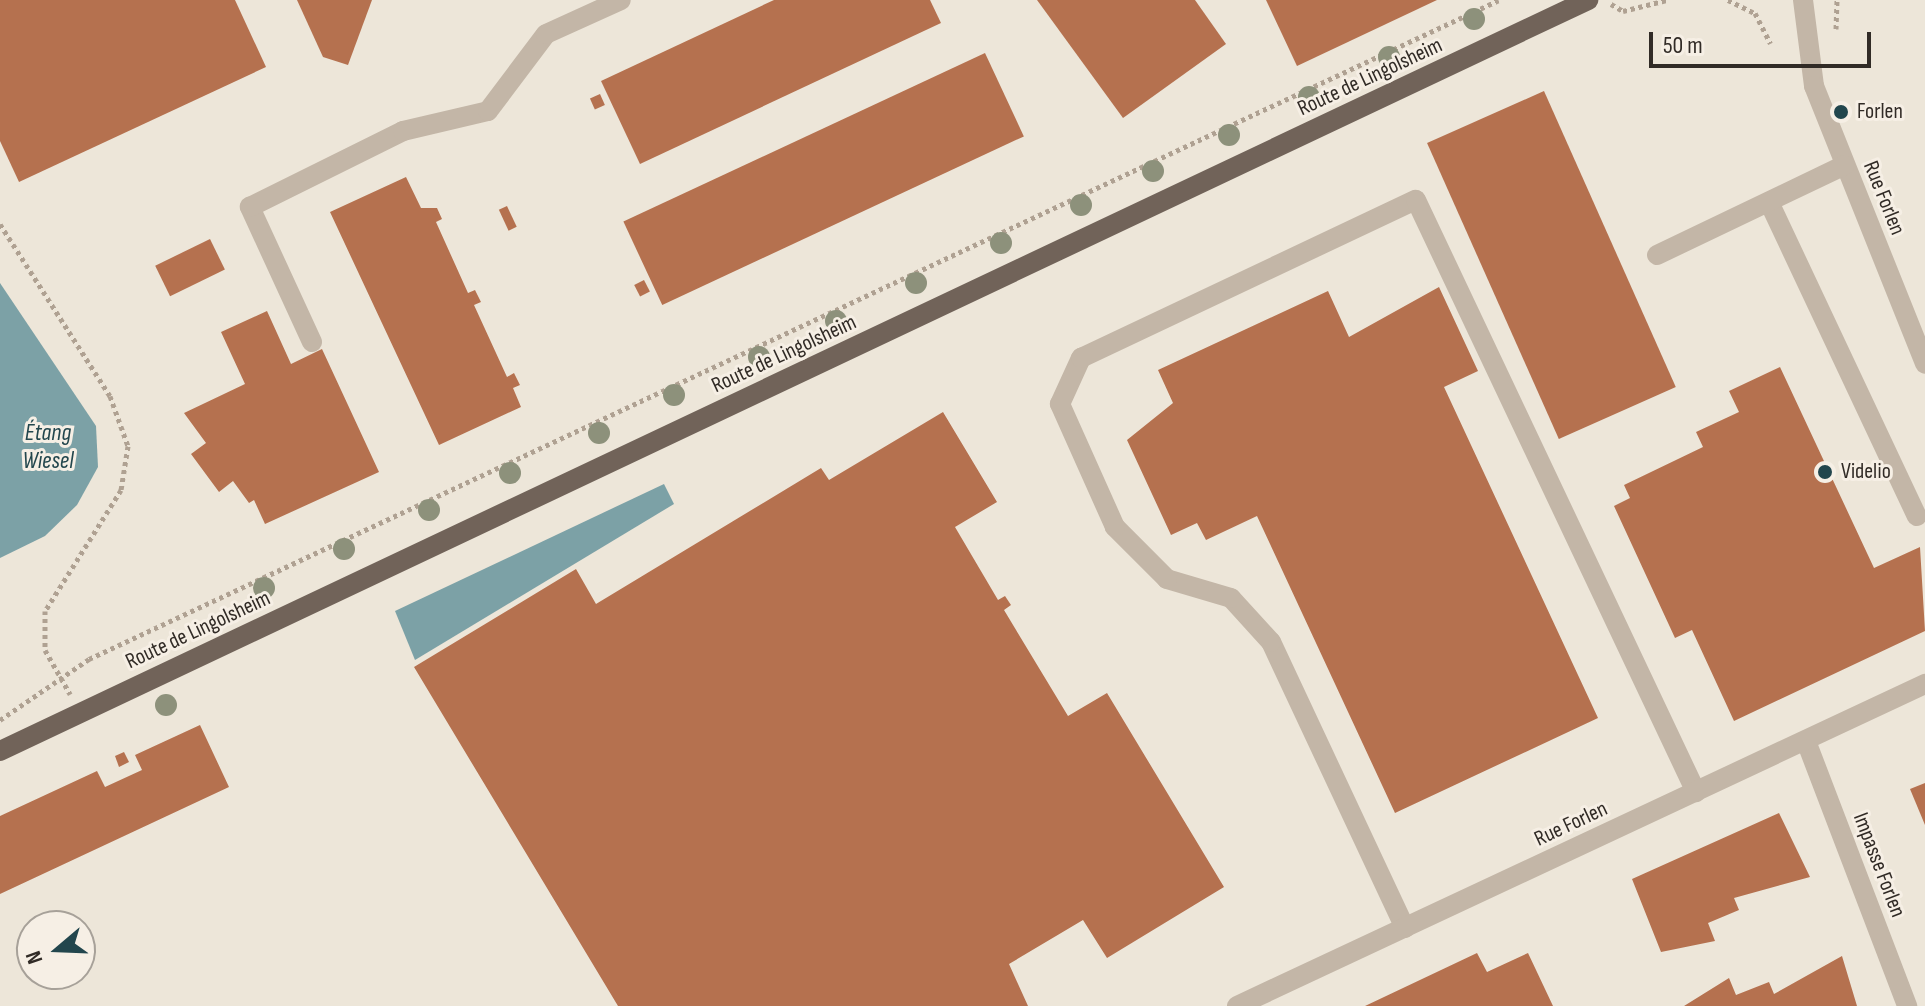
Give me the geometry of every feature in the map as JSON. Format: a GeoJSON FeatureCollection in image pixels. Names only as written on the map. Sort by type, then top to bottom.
{"type":"FeatureCollection","features":[{"type":"Feature","properties":{"kind":"main road","name":"Route de Lingolsheim"},"geometry":{"type":"LineString","coordinates":[[0,751],[1588,0]]}},
{"type":"Feature","properties":{"kind":"street"},"geometry":{"type":"LineString","coordinates":[[312,342],[250,207],[403,131],[488,111],[546,34],[621,0]]}},
{"type":"Feature","properties":{"kind":"street","name":"Rue Forlen"},"geometry":{"type":"LineString","coordinates":[[1803,0],[1814,86],[1920,338],[1925,364]]}},
{"type":"Feature","properties":{"kind":"street"},"geometry":{"type":"LineString","coordinates":[[1657,255],[1845,165]]}},
{"type":"Feature","properties":{"kind":"street"},"geometry":{"type":"LineString","coordinates":[[1405,928],[1271,642],[1231,598],[1167,579],[1115,527],[1060,404],[1081,358],[1416,200],[1696,792]]}},
{"type":"Feature","properties":{"kind":"street"},"geometry":{"type":"LineString","coordinates":[[1769,202],[1917,516]]}},
{"type":"Feature","properties":{"kind":"street","name":"Rue Forlen"},"geometry":{"type":"LineString","coordinates":[[1237,1006],[1925,684]]}},
{"type":"Feature","properties":{"kind":"street","name":"Impasse Forlen"},"geometry":{"type":"LineString","coordinates":[[1806,741],[1907,1006]]}},
{"type":"Feature","properties":{"kind":"path"},"geometry":{"type":"LineString","coordinates":[[0,720],[89,659],[1499,0]]}},
{"type":"Feature","properties":{"kind":"path"},"geometry":{"type":"LineString","coordinates":[[1603,0],[1623,11],[1667,0]]}},
{"type":"Feature","properties":{"kind":"path"},"geometry":{"type":"LineString","coordinates":[[1728,0],[1755,13],[1770,43]]}},
{"type":"Feature","properties":{"kind":"path"},"geometry":{"type":"LineString","coordinates":[[1836,29],[1837,0]]}},
{"type":"Feature","properties":{"kind":"path"},"geometry":{"type":"LineString","coordinates":[[0,224],[110,396],[128,446],[110,512],[45,611],[45,650],[79,713]]}},
{"type":"Feature","properties":{"kind":"water","name":"Étang Wiesel"},"geometry":{"type":"Polygon","coordinates":[[[0,283],[96,426],[98,467],[77,505],[45,536],[0,558],[0,283]]]}},
{"type":"Feature","properties":{"kind":"water"},"geometry":{"type":"Polygon","coordinates":[[[664,484],[674,504],[415,660],[395,611],[664,484]]]}},
{"type":"Feature","properties":{"kind":"building"},"geometry":{"type":"Polygon","coordinates":[[[0,0],[235,0],[266,67],[19,182],[0,141],[0,0]]]}},
{"type":"Feature","properties":{"kind":"building"},"geometry":{"type":"Polygon","coordinates":[[[297,0],[372,0],[348,65],[323,57],[297,0]]]}},
{"type":"Feature","properties":{"kind":"building"},"geometry":{"type":"Polygon","coordinates":[[[774,0],[930,0],[941,23],[640,164],[601,81],[774,0]]]}},
{"type":"Feature","properties":{"kind":"building"},"geometry":{"type":"Polygon","coordinates":[[[1037,0],[1195,0],[1226,44],[1123,118],[1037,0]]]}},
{"type":"Feature","properties":{"kind":"building"},"geometry":{"type":"Polygon","coordinates":[[[1266,0],[1437,0],[1297,66],[1266,0]]]}},
{"type":"Feature","properties":{"kind":"building"},"geometry":{"type":"Polygon","coordinates":[[[985,53],[1024,136],[662,305],[623,222],[985,53]]]}},
{"type":"Feature","properties":{"kind":"building"},"geometry":{"type":"Polygon","coordinates":[[[1544,91],[1676,387],[1559,439],[1427,143],[1544,91]]]}},
{"type":"Feature","properties":{"kind":"building"},"geometry":{"type":"Polygon","coordinates":[[[600,94],[605,105],[595,109],[590,98],[600,94]]]}},
{"type":"Feature","properties":{"kind":"building"},"geometry":{"type":"Polygon","coordinates":[[[406,177],[421,208],[437,208],[442,219],[436,222],[468,293],[475,290],[481,302],[474,305],[507,377],[514,373],[520,385],[513,388],[521,407],[439,445],[330,212],[406,177]]]}},
{"type":"Feature","properties":{"kind":"building"},"geometry":{"type":"Polygon","coordinates":[[[507,206],[517,227],[509,231],[499,210],[507,206]]]}},
{"type":"Feature","properties":{"kind":"building"},"geometry":{"type":"Polygon","coordinates":[[[210,239],[225,270],[170,296],[155,266],[210,239]]]}},
{"type":"Feature","properties":{"kind":"building"},"geometry":{"type":"Polygon","coordinates":[[[644,280],[650,292],[640,297],[634,285],[644,280]]]}},
{"type":"Feature","properties":{"kind":"building"},"geometry":{"type":"Polygon","coordinates":[[[1439,287],[1478,371],[1444,387],[1598,718],[1395,813],[1257,516],[1206,540],[1197,523],[1171,535],[1127,440],[1173,403],[1158,370],[1328,291],[1349,337],[1439,287]]]}},
{"type":"Feature","properties":{"kind":"building"},"geometry":{"type":"Polygon","coordinates":[[[267,311],[291,364],[322,349],[379,472],[265,524],[254,500],[249,503],[233,481],[219,492],[191,454],[206,443],[184,413],[245,384],[221,332],[267,311]]]}},
{"type":"Feature","properties":{"kind":"building"},"geometry":{"type":"Polygon","coordinates":[[[1780,367],[1874,568],[1920,547],[1925,631],[1734,721],[1692,630],[1675,638],[1614,506],[1630,498],[1624,485],[1703,447],[1696,432],[1739,412],[1729,391],[1780,367]]]}},
{"type":"Feature","properties":{"kind":"building"},"geometry":{"type":"Polygon","coordinates":[[[943,412],[997,502],[955,527],[998,600],[1005,596],[1011,605],[1004,610],[1068,716],[1107,693],[1224,887],[1107,958],[1083,920],[1009,964],[1028,1006],[618,1006],[414,667],[576,569],[596,604],[821,468],[829,480],[943,412]]]}},
{"type":"Feature","properties":{"kind":"building"},"geometry":{"type":"Polygon","coordinates":[[[200,725],[229,787],[0,894],[0,816],[97,771],[105,787],[142,770],[135,755],[200,725]]]}},
{"type":"Feature","properties":{"kind":"building"},"geometry":{"type":"Polygon","coordinates":[[[124,752],[129,762],[119,767],[115,756],[124,752]]]}},
{"type":"Feature","properties":{"kind":"building"},"geometry":{"type":"Polygon","coordinates":[[[1925,783],[1925,825],[1910,789],[1925,783]]]}},
{"type":"Feature","properties":{"kind":"building"},"geometry":{"type":"Polygon","coordinates":[[[1779,813],[1810,877],[1734,898],[1739,910],[1708,923],[1715,941],[1661,952],[1632,879],[1779,813]]]}},
{"type":"Feature","properties":{"kind":"building"},"geometry":{"type":"Polygon","coordinates":[[[1477,953],[1487,972],[1528,953],[1553,1006],[1365,1006],[1477,953]]]}},
{"type":"Feature","properties":{"kind":"building"},"geometry":{"type":"Polygon","coordinates":[[[1842,956],[1857,1006],[1684,1006],[1729,978],[1736,995],[1769,982],[1774,994],[1842,956]]]}},
{"type":"Feature","properties":{"kind":"place","name":"Forlen"},"geometry":{"type":"Point","coordinates":[1841,112]}},
{"type":"Feature","properties":{"kind":"place","name":"Videlio"},"geometry":{"type":"Point","coordinates":[1825,472]}}]}
